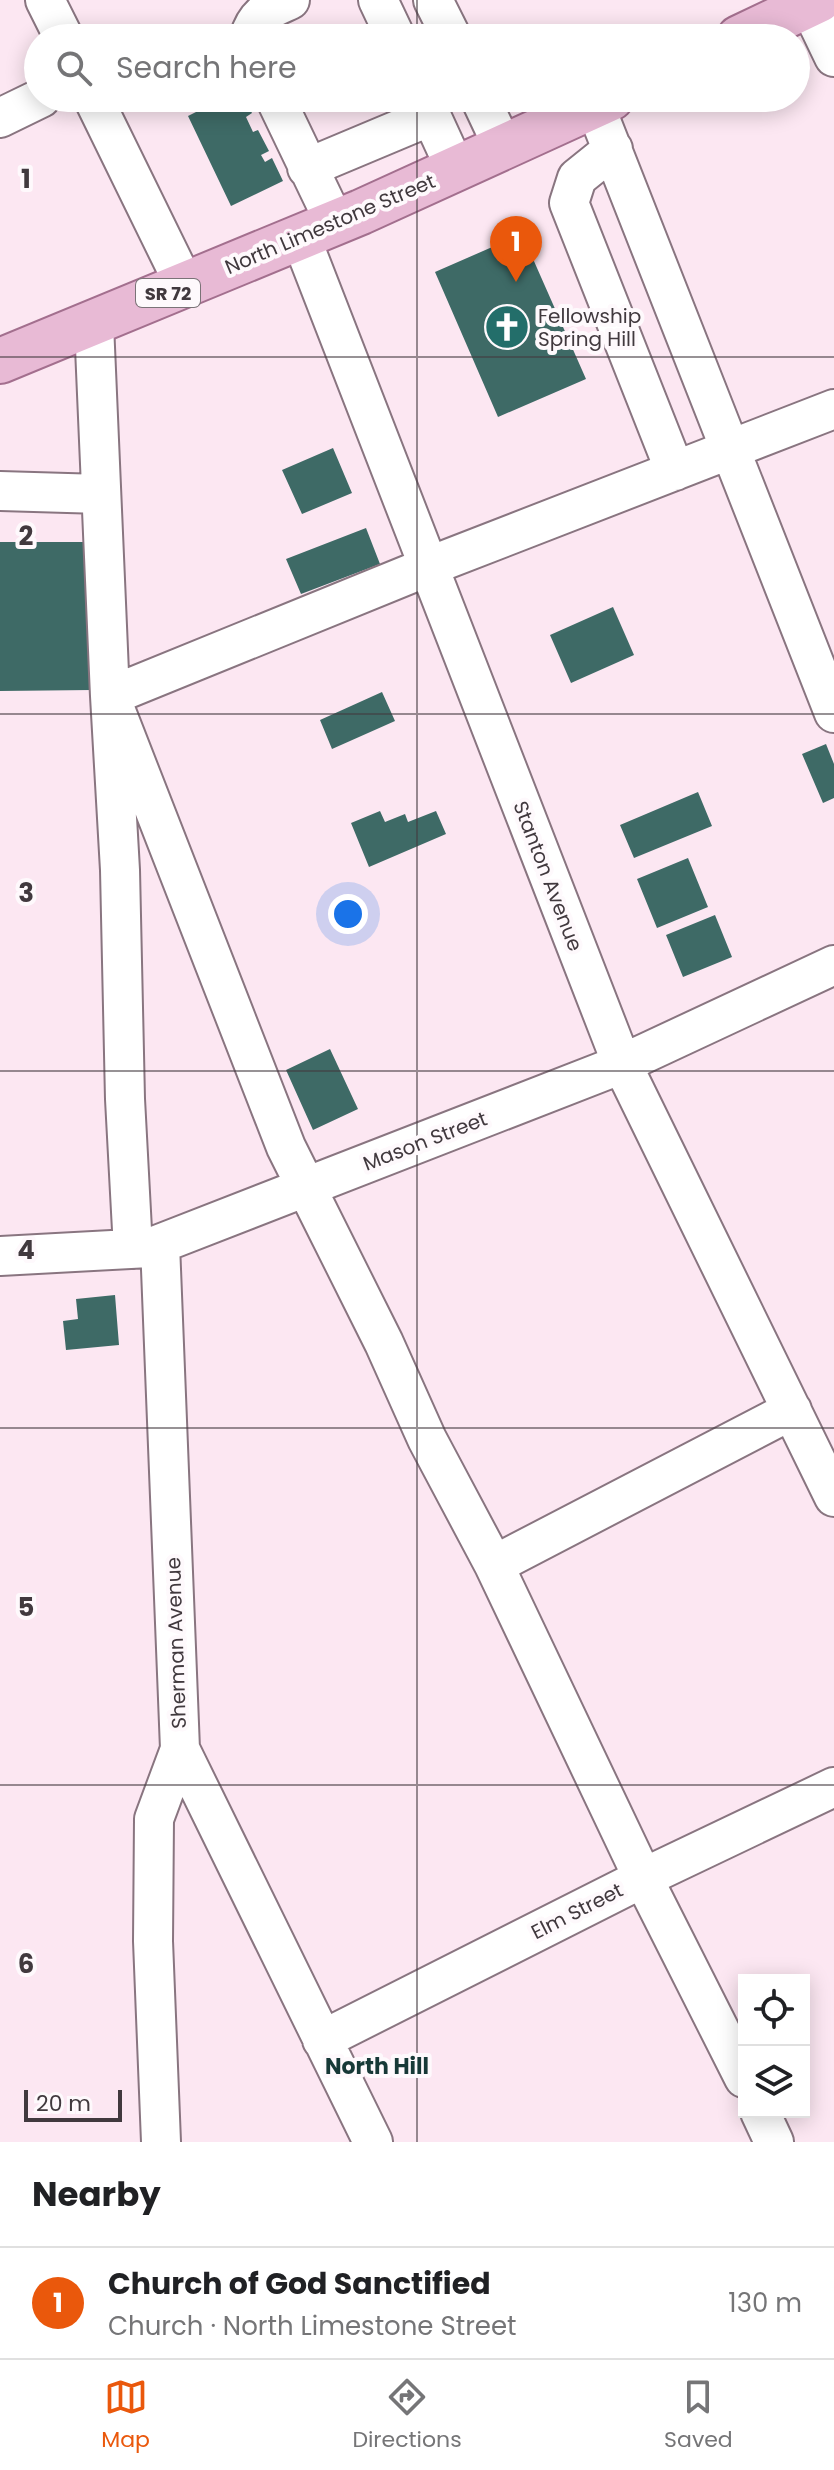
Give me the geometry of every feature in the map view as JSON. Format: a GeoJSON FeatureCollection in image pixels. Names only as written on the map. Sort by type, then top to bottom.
{"type":"FeatureCollection","features":[{"type":"Feature","properties":{"kind":"main road"},"geometry":{"type":"LineString","coordinates":[[768,24],[814,2]]}},
{"type":"Feature","properties":{"kind":"main road","name":"North Limestone Street"},"geometry":{"type":"LineString","coordinates":[[0,361],[318,231],[582,112]]}},
{"type":"Feature","properties":{"kind":"street"},"geometry":{"type":"LineString","coordinates":[[45,0],[57,24]]}},
{"type":"Feature","properties":{"kind":"street"},"geometry":{"type":"LineString","coordinates":[[253,24],[265,12],[290,0]]}},
{"type":"Feature","properties":{"kind":"street"},"geometry":{"type":"LineString","coordinates":[[378,0],[389,24]]}},
{"type":"Feature","properties":{"kind":"street"},"geometry":{"type":"LineString","coordinates":[[433,0],[445,24]]}},
{"type":"Feature","properties":{"kind":"street"},"geometry":{"type":"LineString","coordinates":[[814,2],[834,57]]}},
{"type":"Feature","properties":{"kind":"street"},"geometry":{"type":"LineString","coordinates":[[0,118],[24,106]]}},
{"type":"Feature","properties":{"kind":"street"},"geometry":{"type":"LineString","coordinates":[[100,112],[185,286]]}},
{"type":"Feature","properties":{"kind":"street","name":"Stanton Avenue"},"geometry":{"type":"LineString","coordinates":[[281,112],[307,168],[318,231],[427,567],[622,1064],[834,1497]]}},
{"type":"Feature","properties":{"kind":"street"},"geometry":{"type":"LineString","coordinates":[[307,168],[417,112]]}},
{"type":"Feature","properties":{"kind":"street"},"geometry":{"type":"LineString","coordinates":[[429,112],[456,170]]}},
{"type":"Feature","properties":{"kind":"street"},"geometry":{"type":"LineString","coordinates":[[487,112],[504,149]]}},
{"type":"Feature","properties":{"kind":"street"},"geometry":{"type":"LineString","coordinates":[[605,112],[613,149],[834,713]]}},
{"type":"Feature","properties":{"kind":"street"},"geometry":{"type":"LineString","coordinates":[[613,149],[577,178],[569,203],[675,471]]}},
{"type":"Feature","properties":{"kind":"street","name":"Sherman Avenue"},"geometry":{"type":"LineString","coordinates":[[94,324],[120,870],[125,1099],[146,1246],[180,1749],[373,2142]]}},
{"type":"Feature","properties":{"kind":"street"},"geometry":{"type":"LineString","coordinates":[[738,2066],[286,1147],[110,696],[427,567],[834,409]]}},
{"type":"Feature","properties":{"kind":"street"},"geometry":{"type":"LineString","coordinates":[[0,491],[101,494]]}},
{"type":"Feature","properties":{"kind":"street","name":"Mason Street"},"geometry":{"type":"LineString","coordinates":[[0,1256],[146,1246],[306,1188],[622,1064],[834,965]]}},
{"type":"Feature","properties":{"kind":"street"},"geometry":{"type":"LineString","coordinates":[[494,1565],[792,1410]]}},
{"type":"Feature","properties":{"kind":"street"},"geometry":{"type":"LineString","coordinates":[[161,2142],[153,1941],[154,1819],[180,1749]]}},
{"type":"Feature","properties":{"kind":"street","name":"Elm Street"},"geometry":{"type":"LineString","coordinates":[[322,2040],[643,1878],[834,1787]]}},
{"type":"Feature","properties":{"kind":"street"},"geometry":{"type":"LineString","coordinates":[[763,2118],[774,2142]]}},
{"type":"Feature","properties":{"kind":"building"},"geometry":{"type":"Polygon","coordinates":[[[196,112],[251,112],[246,117],[253,132],[258,130],[269,151],[261,155],[265,162],[272,158],[283,181],[231,206],[188,116],[196,112]]]}},
{"type":"Feature","properties":{"kind":"building"},"geometry":{"type":"Polygon","coordinates":[[[522,234],[586,379],[498,417],[435,272],[522,234]]]}},
{"type":"Feature","properties":{"kind":"building"},"geometry":{"type":"Polygon","coordinates":[[[333,448],[352,493],[302,514],[282,470],[333,448]]]}},
{"type":"Feature","properties":{"kind":"building"},"geometry":{"type":"Polygon","coordinates":[[[366,528],[380,564],[301,594],[286,559],[366,528]]]}},
{"type":"Feature","properties":{"kind":"building"},"geometry":{"type":"Polygon","coordinates":[[[0,542],[91,542],[92,690],[0,691],[0,542]]]}},
{"type":"Feature","properties":{"kind":"building"},"geometry":{"type":"Polygon","coordinates":[[[613,607],[634,655],[571,683],[550,635],[613,607]]]}},
{"type":"Feature","properties":{"kind":"building"},"geometry":{"type":"Polygon","coordinates":[[[382,692],[395,721],[332,749],[320,720],[382,692]]]}},
{"type":"Feature","properties":{"kind":"building"},"geometry":{"type":"Polygon","coordinates":[[[826,744],[834,764],[834,798],[823,803],[802,754],[826,744]]]}},
{"type":"Feature","properties":{"kind":"building"},"geometry":{"type":"Polygon","coordinates":[[[698,792],[712,826],[634,858],[620,825],[698,792]]]}},
{"type":"Feature","properties":{"kind":"building"},"geometry":{"type":"Polygon","coordinates":[[[380,811],[385,822],[405,814],[408,822],[436,811],[446,834],[369,867],[351,823],[380,811]]]}},
{"type":"Feature","properties":{"kind":"building"},"geometry":{"type":"Polygon","coordinates":[[[688,858],[708,907],[657,928],[637,879],[688,858]]]}},
{"type":"Feature","properties":{"kind":"building"},"geometry":{"type":"Polygon","coordinates":[[[715,915],[732,957],[683,977],[666,935],[715,915]]]}},
{"type":"Feature","properties":{"kind":"building"},"geometry":{"type":"Polygon","coordinates":[[[330,1049],[358,1109],[313,1130],[286,1070],[330,1049]]]}},
{"type":"Feature","properties":{"kind":"building"},"geometry":{"type":"Polygon","coordinates":[[[115,1295],[119,1345],[66,1350],[63,1321],[78,1319],[76,1299],[115,1295]]]}},
{"type":"Feature","properties":{"kind":"place","name":"Church of God Sanctified"},"geometry":{"type":"Point","coordinates":[516,282]}},
{"type":"Feature","properties":{"kind":"place","name":"Fellowship Spring Hill"},"geometry":{"type":"Point","coordinates":[507,327]}},
{"type":"Feature","properties":{"kind":"district","name":"North Hill"},"geometry":{"type":"Point","coordinates":[377,2066]}}]}
